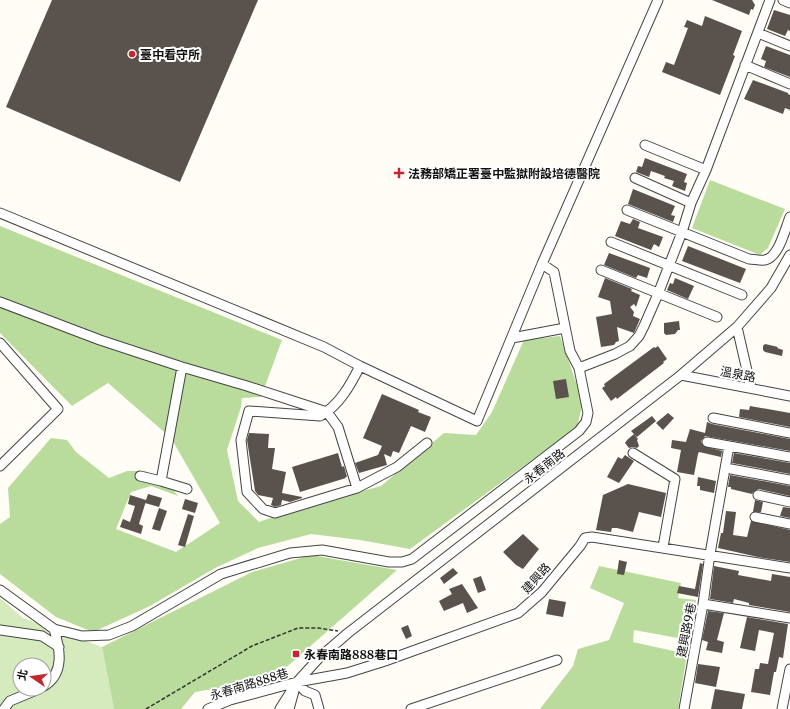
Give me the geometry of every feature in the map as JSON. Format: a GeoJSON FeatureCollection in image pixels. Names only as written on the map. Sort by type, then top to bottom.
{"type":"FeatureCollection","features":[{"type":"Feature","properties":{"kind":"street"},"geometry":{"type":"LineString","coordinates":[[0,213],[324,347],[360,366],[477,421],[542,264],[658,0]]}},
{"type":"Feature","properties":{"kind":"street"},"geometry":{"type":"LineString","coordinates":[[579,368],[616,354],[630,346],[642,331],[682,232],[691,203],[706,170],[770,0]]}},
{"type":"Feature","properties":{"kind":"street"},"geometry":{"type":"LineString","coordinates":[[783,0],[790,3]]}},
{"type":"Feature","properties":{"kind":"street"},"geometry":{"type":"LineString","coordinates":[[758,33],[790,46]]}},
{"type":"Feature","properties":{"kind":"street"},"geometry":{"type":"LineString","coordinates":[[745,65],[790,84]]}},
{"type":"Feature","properties":{"kind":"street"},"geometry":{"type":"LineString","coordinates":[[645,145],[706,170]]}},
{"type":"Feature","properties":{"kind":"street"},"geometry":{"type":"LineString","coordinates":[[634,178],[691,203]]}},
{"type":"Feature","properties":{"kind":"street"},"geometry":{"type":"LineString","coordinates":[[627,210],[749,259],[765,260],[772,256],[776,251],[790,217]]}},
{"type":"Feature","properties":{"kind":"street"},"geometry":{"type":"LineString","coordinates":[[611,242],[742,295]]}},
{"type":"Feature","properties":{"kind":"street","name":"永春南路"},"geometry":{"type":"LineString","coordinates":[[280,709],[297,682],[319,658],[348,633],[681,375],[737,327],[771,288],[790,255]]}},
{"type":"Feature","properties":{"kind":"street"},"geometry":{"type":"LineString","coordinates":[[0,590],[54,629],[82,636],[109,635],[132,626],[221,574],[290,553],[322,550],[389,562],[402,562],[412,559],[579,431],[586,422],[588,413],[579,368],[570,351],[554,272],[542,264]]}},
{"type":"Feature","properties":{"kind":"street"},"geometry":{"type":"LineString","coordinates":[[601,270],[717,317]]}},
{"type":"Feature","properties":{"kind":"street"},"geometry":{"type":"LineString","coordinates":[[0,302],[100,340],[327,412],[338,427],[357,488]]}},
{"type":"Feature","properties":{"kind":"street"},"geometry":{"type":"LineString","coordinates":[[737,327],[751,388]]}},
{"type":"Feature","properties":{"kind":"street"},"geometry":{"type":"LineString","coordinates":[[512,338],[565,328]]}},
{"type":"Feature","properties":{"kind":"street"},"geometry":{"type":"LineString","coordinates":[[0,343],[58,409],[0,466]]}},
{"type":"Feature","properties":{"kind":"street"},"geometry":{"type":"LineString","coordinates":[[360,366],[350,386],[327,412],[320,416],[249,410],[241,440],[247,492],[263,509],[275,513],[357,488],[397,467],[427,443]]}},
{"type":"Feature","properties":{"kind":"street"},"geometry":{"type":"LineString","coordinates":[[161,481],[182,367]]}},
{"type":"Feature","properties":{"kind":"street","name":"溫泉路"},"geometry":{"type":"LineString","coordinates":[[681,375],[790,396]]}},
{"type":"Feature","properties":{"kind":"street"},"geometry":{"type":"LineString","coordinates":[[713,418],[790,433]]}},
{"type":"Feature","properties":{"kind":"street"},"geometry":{"type":"LineString","coordinates":[[707,442],[790,457]]}},
{"type":"Feature","properties":{"kind":"street","name":"建興路9巷"},"geometry":{"type":"LineString","coordinates":[[684,709],[729,446]]}},
{"type":"Feature","properties":{"kind":"street"},"geometry":{"type":"LineString","coordinates":[[633,453],[675,479],[663,547]]}},
{"type":"Feature","properties":{"kind":"street"},"geometry":{"type":"LineString","coordinates":[[731,469],[790,480]]}},
{"type":"Feature","properties":{"kind":"street"},"geometry":{"type":"LineString","coordinates":[[140,476],[187,489]]}},
{"type":"Feature","properties":{"kind":"street"},"geometry":{"type":"LineString","coordinates":[[758,495],[790,502]]}},
{"type":"Feature","properties":{"kind":"street"},"geometry":{"type":"LineString","coordinates":[[755,517],[790,524]]}},
{"type":"Feature","properties":{"kind":"street","name":"建興路"},"geometry":{"type":"LineString","coordinates":[[297,682],[347,673],[378,664],[518,613],[542,592],[585,538],[592,537],[663,547],[790,568]]}},
{"type":"Feature","properties":{"kind":"street"},"geometry":{"type":"LineString","coordinates":[[703,604],[790,618]]}},
{"type":"Feature","properties":{"kind":"street"},"geometry":{"type":"LineString","coordinates":[[52,680],[58,667],[59,647],[54,629]]}},
{"type":"Feature","properties":{"kind":"street"},"geometry":{"type":"LineString","coordinates":[[0,630],[42,636],[59,647]]}},
{"type":"Feature","properties":{"kind":"street"},"geometry":{"type":"LineString","coordinates":[[411,709],[557,660]]}},
{"type":"Feature","properties":{"kind":"street"},"geometry":{"type":"LineString","coordinates":[[782,709],[788,693],[790,669]]}},
{"type":"Feature","properties":{"kind":"street"},"geometry":{"type":"LineString","coordinates":[[297,682],[305,691],[316,695],[319,709]]}},
{"type":"Feature","properties":{"kind":"street","name":"永春南路"},"geometry":{"type":"LineString","coordinates":[[289,709],[297,682]]}},
{"type":"Feature","properties":{"kind":"street","name":"永春南路888巷"},"geometry":{"type":"LineString","coordinates":[[208,709],[230,700],[297,682]]}},
{"type":"Feature","properties":{"kind":"street"},"geometry":{"type":"LineString","coordinates":[[3,707],[10,701],[20,697]]}},
{"type":"Feature","properties":{"kind":"path"},"geometry":{"type":"LineString","coordinates":[[146,709],[252,646],[298,628],[318,628],[348,633]]}},
{"type":"Feature","properties":{"kind":"green space"},"geometry":{"type":"Polygon","coordinates":[[[710,180],[785,209],[768,248],[760,255],[692,228],[710,180]]]}},
{"type":"Feature","properties":{"kind":"green space"},"geometry":{"type":"Polygon","coordinates":[[[0,226],[282,340],[261,397],[242,398],[241,407],[227,450],[238,501],[259,522],[299,508],[381,486],[444,433],[476,435],[492,412],[524,340],[560,336],[583,402],[577,427],[410,549],[360,540],[311,534],[258,548],[215,568],[150,606],[93,632],[56,617],[0,574],[0,524],[10,517],[8,488],[51,438],[67,440],[76,452],[109,478],[127,471],[145,471],[169,484],[178,496],[151,486],[131,492],[116,529],[176,552],[220,523],[171,438],[108,383],[72,406],[0,333],[0,226]]]}},
{"type":"Feature","properties":{"kind":"green space"},"geometry":{"type":"Polygon","coordinates":[[[311,555],[397,570],[273,679],[195,692],[181,709],[114,709],[102,647],[252,572],[311,555]]]}},
{"type":"Feature","properties":{"kind":"green space"},"geometry":{"type":"Polygon","coordinates":[[[599,566],[681,583],[678,598],[696,600],[689,640],[634,630],[633,642],[687,654],[678,709],[540,709],[573,666],[578,649],[609,640],[624,603],[590,588],[599,566]]]}},
{"type":"Feature","properties":{"kind":"green space"},"geometry":{"type":"Polygon","coordinates":[[[0,598],[23,618],[102,647],[114,709],[0,709],[0,598]]]}},
{"type":"Feature","properties":{"kind":"building","name":"臺中看守所"},"geometry":{"type":"Polygon","coordinates":[[[52,0],[258,0],[180,182],[6,107],[52,0]]]}},
{"type":"Feature","properties":{"kind":"building"},"geometry":{"type":"Polygon","coordinates":[[[712,0],[752,0],[755,5],[753,10],[751,9],[749,15],[712,0]]]}},
{"type":"Feature","properties":{"kind":"building"},"geometry":{"type":"Polygon","coordinates":[[[774,10],[790,15],[790,31],[788,30],[785,36],[767,29],[774,10]]]}},
{"type":"Feature","properties":{"kind":"building"},"geometry":{"type":"Polygon","coordinates":[[[705,16],[742,31],[733,55],[735,56],[720,95],[662,72],[666,62],[674,65],[688,28],[684,27],[687,20],[702,26],[705,16]]]}},
{"type":"Feature","properties":{"kind":"building"},"geometry":{"type":"Polygon","coordinates":[[[766,46],[790,55],[790,77],[764,67],[766,61],[761,59],[766,46]]]}},
{"type":"Feature","properties":{"kind":"building"},"geometry":{"type":"Polygon","coordinates":[[[753,80],[788,93],[790,95],[790,110],[785,108],[783,114],[744,99],[753,80]]]}},
{"type":"Feature","properties":{"kind":"building"},"geometry":{"type":"Polygon","coordinates":[[[645,158],[687,174],[684,182],[687,183],[685,191],[672,186],[674,181],[664,178],[665,176],[651,171],[649,177],[636,172],[638,166],[642,167],[645,158]]]}},
{"type":"Feature","properties":{"kind":"building"},"geometry":{"type":"Polygon","coordinates":[[[633,189],[675,206],[671,215],[675,216],[673,222],[628,204],[633,189]]]}},
{"type":"Feature","properties":{"kind":"building"},"geometry":{"type":"Polygon","coordinates":[[[633,219],[640,222],[638,228],[663,237],[659,247],[654,244],[651,250],[615,236],[621,221],[630,224],[633,219]]]}},
{"type":"Feature","properties":{"kind":"building"},"geometry":{"type":"Polygon","coordinates":[[[688,246],[746,269],[740,283],[682,261],[688,246]]]}},
{"type":"Feature","properties":{"kind":"building"},"geometry":{"type":"Polygon","coordinates":[[[609,253],[650,268],[647,278],[638,275],[636,278],[604,265],[609,253]]]}},
{"type":"Feature","properties":{"kind":"building"},"geometry":{"type":"Polygon","coordinates":[[[605,278],[632,289],[631,291],[640,295],[636,307],[634,304],[630,307],[634,312],[633,316],[640,319],[634,333],[617,327],[619,341],[614,345],[601,347],[596,317],[612,314],[610,301],[598,297],[605,278]]]}},
{"type":"Feature","properties":{"kind":"building"},"geometry":{"type":"Polygon","coordinates":[[[675,278],[694,286],[688,299],[667,290],[670,283],[673,284],[675,278]]]}},
{"type":"Feature","properties":{"kind":"building"},"geometry":{"type":"Polygon","coordinates":[[[679,321],[680,330],[678,330],[675,334],[666,335],[664,333],[664,323],[679,321]]]}},
{"type":"Feature","properties":{"kind":"building"},"geometry":{"type":"Polygon","coordinates":[[[765,344],[778,347],[777,348],[783,350],[782,356],[765,352],[763,350],[763,346],[765,344]]]}},
{"type":"Feature","properties":{"kind":"building"},"geometry":{"type":"Polygon","coordinates":[[[658,346],[667,359],[663,362],[664,363],[617,399],[616,397],[611,401],[602,388],[605,386],[604,384],[654,347],[655,348],[658,346]]]}},
{"type":"Feature","properties":{"kind":"building"},"geometry":{"type":"Polygon","coordinates":[[[566,379],[569,397],[556,399],[553,381],[566,379]]]}},
{"type":"Feature","properties":{"kind":"building"},"geometry":{"type":"Polygon","coordinates":[[[382,394],[419,410],[418,412],[431,417],[425,432],[411,426],[399,453],[393,451],[391,457],[384,454],[387,465],[359,473],[355,463],[378,455],[382,446],[363,438],[382,394]]]}},
{"type":"Feature","properties":{"kind":"building"},"geometry":{"type":"Polygon","coordinates":[[[750,406],[790,413],[790,427],[739,417],[740,409],[749,410],[750,406]]]}},
{"type":"Feature","properties":{"kind":"building"},"geometry":{"type":"Polygon","coordinates":[[[668,413],[674,418],[663,430],[656,423],[668,413]]]}},
{"type":"Feature","properties":{"kind":"building"},"geometry":{"type":"Polygon","coordinates":[[[652,416],[656,421],[637,437],[631,431],[652,416]]]}},
{"type":"Feature","properties":{"kind":"building"},"geometry":{"type":"Polygon","coordinates":[[[707,422],[790,439],[790,451],[705,436],[701,441],[703,446],[722,451],[721,457],[699,452],[694,475],[677,472],[681,450],[671,448],[672,440],[686,442],[690,429],[705,433],[707,422]]]}},
{"type":"Feature","properties":{"kind":"building"},"geometry":{"type":"Polygon","coordinates":[[[249,433],[269,434],[268,448],[275,448],[272,469],[286,472],[282,493],[302,498],[290,502],[282,500],[281,505],[275,507],[271,505],[273,498],[258,495],[255,491],[247,440],[249,433]]]}},
{"type":"Feature","properties":{"kind":"building"},"geometry":{"type":"Polygon","coordinates":[[[634,434],[638,439],[639,446],[637,448],[629,448],[625,443],[634,434]]]}},
{"type":"Feature","properties":{"kind":"building"},"geometry":{"type":"Polygon","coordinates":[[[338,453],[347,477],[300,492],[292,467],[338,453]]]}},
{"type":"Feature","properties":{"kind":"building"},"geometry":{"type":"Polygon","coordinates":[[[734,453],[790,463],[790,474],[732,463],[734,453]]]}},
{"type":"Feature","properties":{"kind":"building"},"geometry":{"type":"Polygon","coordinates":[[[625,455],[634,461],[619,483],[607,477],[618,457],[622,459],[625,455]]]}},
{"type":"Feature","properties":{"kind":"building"},"geometry":{"type":"Polygon","coordinates":[[[730,475],[790,486],[790,496],[759,489],[754,491],[752,494],[731,489],[731,487],[728,487],[730,475]]]}},
{"type":"Feature","properties":{"kind":"building"},"geometry":{"type":"Polygon","coordinates":[[[698,477],[716,481],[714,493],[700,490],[700,486],[697,486],[698,477]]]}},
{"type":"Feature","properties":{"kind":"building"},"geometry":{"type":"Polygon","coordinates":[[[628,484],[666,493],[661,517],[639,512],[633,532],[617,528],[612,528],[611,532],[596,530],[603,495],[628,484]]]}},
{"type":"Feature","properties":{"kind":"building"},"geometry":{"type":"Polygon","coordinates":[[[148,494],[162,498],[159,507],[145,503],[139,524],[143,526],[141,534],[120,527],[123,519],[130,522],[135,506],[128,504],[130,495],[146,500],[148,494]]]}},
{"type":"Feature","properties":{"kind":"building"},"geometry":{"type":"Polygon","coordinates":[[[185,499],[198,503],[195,513],[182,509],[185,499]]]}},
{"type":"Feature","properties":{"kind":"building"},"geometry":{"type":"Polygon","coordinates":[[[755,500],[763,502],[761,512],[753,512],[755,500]]]}},
{"type":"Feature","properties":{"kind":"building"},"geometry":{"type":"Polygon","coordinates":[[[783,507],[790,508],[790,518],[780,516],[783,507]]]}},
{"type":"Feature","properties":{"kind":"building"},"geometry":{"type":"Polygon","coordinates":[[[159,508],[167,511],[160,531],[152,529],[159,508]]]}},
{"type":"Feature","properties":{"kind":"building"},"geometry":{"type":"Polygon","coordinates":[[[726,511],[736,512],[733,535],[747,537],[751,521],[790,530],[790,562],[718,548],[721,533],[723,533],[726,511]]]}},
{"type":"Feature","properties":{"kind":"building"},"geometry":{"type":"Polygon","coordinates":[[[188,514],[194,516],[185,547],[178,545],[188,514]]]}},
{"type":"Feature","properties":{"kind":"building"},"geometry":{"type":"Polygon","coordinates":[[[523,534],[539,549],[523,569],[516,565],[503,552],[523,534]]]}},
{"type":"Feature","properties":{"kind":"building"},"geometry":{"type":"Polygon","coordinates":[[[619,560],[627,562],[624,575],[617,574],[619,560]]]}},
{"type":"Feature","properties":{"kind":"building"},"geometry":{"type":"Polygon","coordinates":[[[700,563],[703,564],[698,597],[677,593],[679,586],[695,589],[700,563]]]}},
{"type":"Feature","properties":{"kind":"building"},"geometry":{"type":"Polygon","coordinates":[[[714,566],[739,571],[738,575],[771,581],[772,574],[790,577],[790,612],[749,605],[749,603],[734,599],[733,603],[710,599],[714,566]]]}},
{"type":"Feature","properties":{"kind":"building"},"geometry":{"type":"Polygon","coordinates":[[[453,568],[458,573],[444,584],[440,578],[453,568]]]}},
{"type":"Feature","properties":{"kind":"building"},"geometry":{"type":"Polygon","coordinates":[[[481,576],[486,590],[478,593],[473,579],[481,576]]]}},
{"type":"Feature","properties":{"kind":"building"},"geometry":{"type":"Polygon","coordinates":[[[462,584],[478,608],[467,613],[463,603],[444,611],[439,601],[452,594],[449,589],[462,584]]]}},
{"type":"Feature","properties":{"kind":"building"},"geometry":{"type":"Polygon","coordinates":[[[549,599],[566,602],[563,617],[546,614],[549,599]]]}},
{"type":"Feature","properties":{"kind":"building"},"geometry":{"type":"Polygon","coordinates":[[[708,611],[724,613],[717,640],[724,642],[722,653],[706,650],[708,642],[702,640],[708,611]]]}},
{"type":"Feature","properties":{"kind":"building"},"geometry":{"type":"Polygon","coordinates":[[[747,617],[788,624],[783,658],[779,657],[776,672],[774,672],[770,695],[751,692],[755,669],[759,669],[760,663],[768,664],[774,633],[759,630],[755,651],[740,648],[747,617]]]}},
{"type":"Feature","properties":{"kind":"building"},"geometry":{"type":"Polygon","coordinates":[[[408,625],[412,636],[406,639],[401,628],[408,625]]]}},
{"type":"Feature","properties":{"kind":"building"},"geometry":{"type":"Polygon","coordinates":[[[698,664],[720,667],[716,687],[695,683],[698,664]]]}},
{"type":"Feature","properties":{"kind":"building"},"geometry":{"type":"Polygon","coordinates":[[[715,689],[745,694],[742,709],[711,709],[715,689]]]}},
{"type":"Feature","properties":{"kind":"place","name":"臺中看守所"},"geometry":{"type":"Point","coordinates":[132,54]}},
{"type":"Feature","properties":{"kind":"place","name":"法務部矯正署臺中監獄附設培德醫院"},"geometry":{"type":"Point","coordinates":[399,173]}},
{"type":"Feature","properties":{"kind":"place","name":"永春南路888巷口"},"geometry":{"type":"Point","coordinates":[296,654]}}]}
